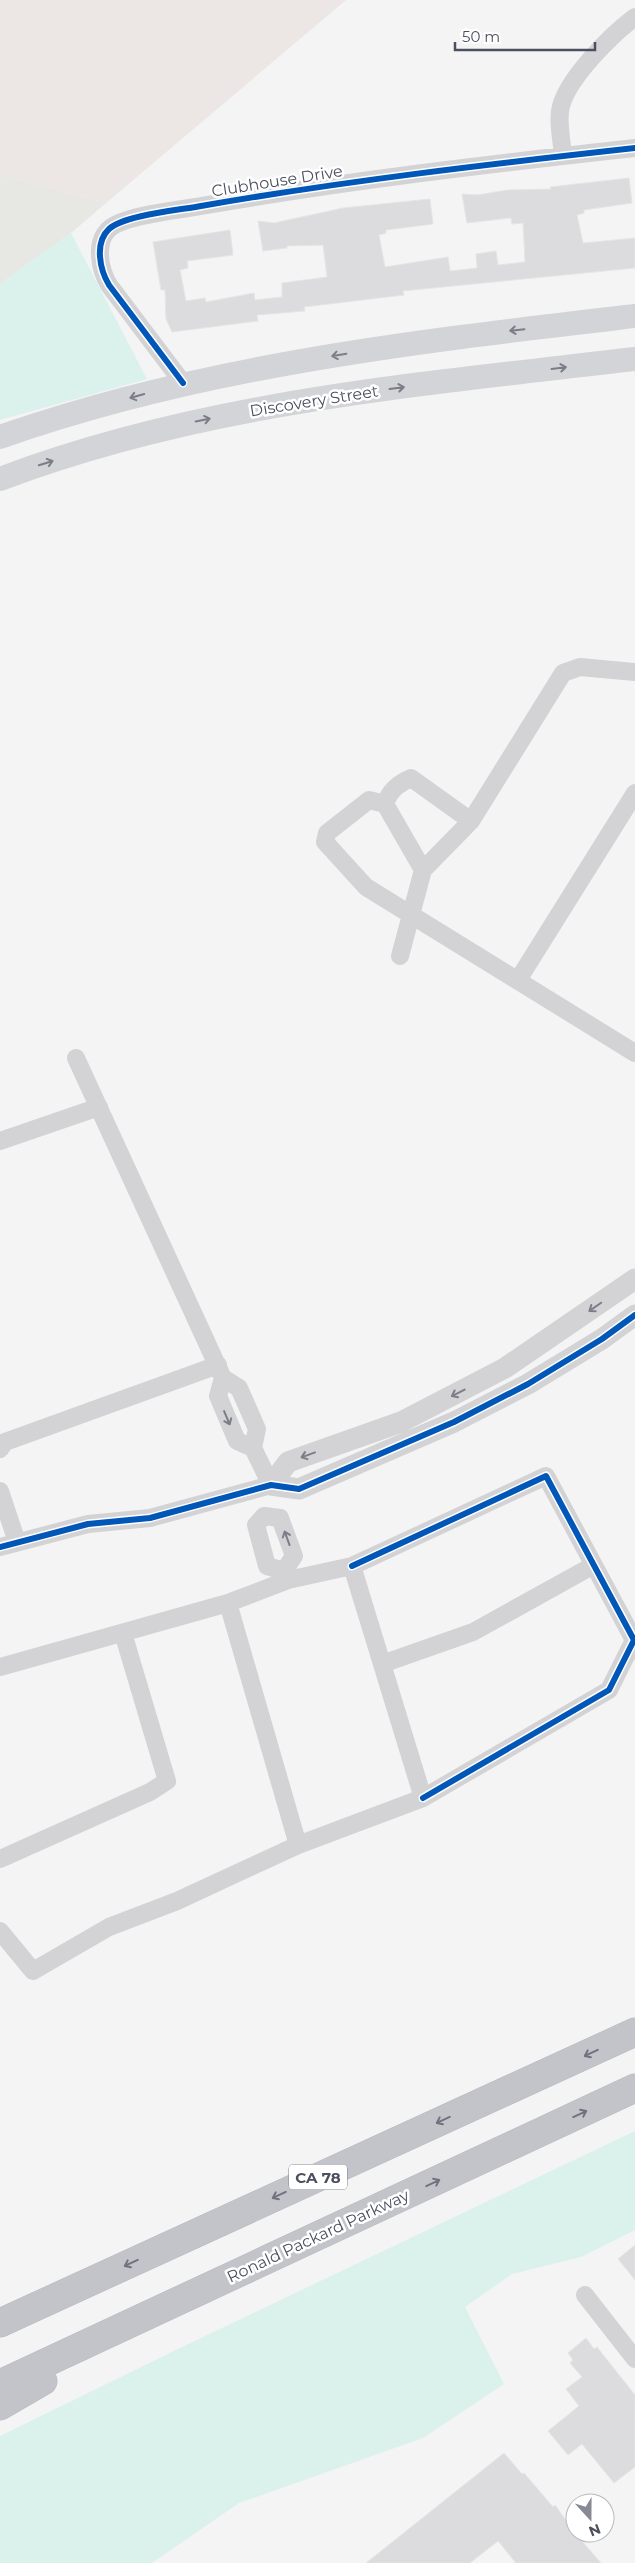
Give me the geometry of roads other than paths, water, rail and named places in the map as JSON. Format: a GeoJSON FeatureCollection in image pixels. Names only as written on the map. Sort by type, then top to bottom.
{"type":"FeatureCollection","features":[{"type":"Feature","properties":{"kind":"highway","name":"CA 78"},"geometry":{"type":"LineString","coordinates":[[0,2322],[635,2032]]}},
{"type":"Feature","properties":{"kind":"highway","name":"Ronald Packard Parkway"},"geometry":{"type":"LineString","coordinates":[[0,2384],[635,2088]]}},
{"type":"Feature","properties":{"kind":"highway"},"geometry":{"type":"LineString","coordinates":[[0,2406],[198,2292]]}},
{"type":"Feature","properties":{"kind":"main road"},"geometry":{"type":"LineString","coordinates":[[0,437],[183,383],[433,339],[635,316]]}},
{"type":"Feature","properties":{"kind":"main road","name":"Discovery Street"},"geometry":{"type":"LineString","coordinates":[[0,479],[121,440],[201,420],[298,401],[635,359]]}},
{"type":"Feature","properties":{"kind":"street"},"geometry":{"type":"LineString","coordinates":[[563,156],[561,107],[570,85],[616,32],[635,17]]}},
{"type":"Feature","properties":{"kind":"street","name":"Clubhouse Drive"},"geometry":{"type":"LineString","coordinates":[[183,383],[109,285],[101,270],[100,246],[109,229],[132,218],[240,199],[448,169],[635,148]]}},
{"type":"Feature","properties":{"kind":"street"},"geometry":{"type":"LineString","coordinates":[[400,956],[409,915],[423,870],[471,821],[563,673],[580,667],[635,672]]}},
{"type":"Feature","properties":{"kind":"street"},"geometry":{"type":"LineString","coordinates":[[385,804],[388,793],[401,783],[412,778],[471,821]]}},
{"type":"Feature","properties":{"kind":"street"},"geometry":{"type":"LineString","coordinates":[[518,980],[635,793]]}},
{"type":"Feature","properties":{"kind":"street"},"geometry":{"type":"LineString","coordinates":[[423,870],[385,804],[370,800],[326,833],[325,842],[366,887],[635,1053]]}},
{"type":"Feature","properties":{"kind":"street"},"geometry":{"type":"LineString","coordinates":[[76,1058],[220,1372],[218,1396],[237,1441],[253,1448],[263,1487],[264,1516],[256,1525],[267,1566],[286,1576]]}},
{"type":"Feature","properties":{"kind":"street"},"geometry":{"type":"LineString","coordinates":[[0,1141],[99,1108]]}},
{"type":"Feature","properties":{"kind":"street"},"geometry":{"type":"LineString","coordinates":[[263,1487],[288,1462],[401,1422],[505,1368],[635,1279]]}},
{"type":"Feature","properties":{"kind":"street"},"geometry":{"type":"LineString","coordinates":[[0,1491],[8,1544],[88,1524],[150,1518],[263,1487],[299,1489],[454,1422],[528,1384],[602,1339],[635,1315]]}},
{"type":"Feature","properties":{"kind":"street"},"geometry":{"type":"LineString","coordinates":[[0,1449],[5,1442],[220,1372]]}},
{"type":"Feature","properties":{"kind":"street"},"geometry":{"type":"LineString","coordinates":[[0,1667],[228,1603],[286,1576],[352,1566],[546,1476],[634,1640],[609,1690],[423,1798],[298,1845],[177,1901],[109,1927],[33,1971],[0,1932]]}},
{"type":"Feature","properties":{"kind":"street"},"geometry":{"type":"LineString","coordinates":[[264,1516],[280,1518],[283,1525],[294,1556],[286,1576]]}},
{"type":"Feature","properties":{"kind":"street"},"geometry":{"type":"LineString","coordinates":[[382,1664],[473,1632],[594,1565]]}},
{"type":"Feature","properties":{"kind":"street"},"geometry":{"type":"LineString","coordinates":[[352,1566],[423,1798]]}},
{"type":"Feature","properties":{"kind":"street"},"geometry":{"type":"LineString","coordinates":[[228,1603],[298,1845]]}},
{"type":"Feature","properties":{"kind":"street"},"geometry":{"type":"LineString","coordinates":[[0,1859],[150,1792],[167,1781],[123,1633]]}},
{"type":"Feature","properties":{"kind":"street"},"geometry":{"type":"LineString","coordinates":[[585,2295],[635,2359]]}}]}
